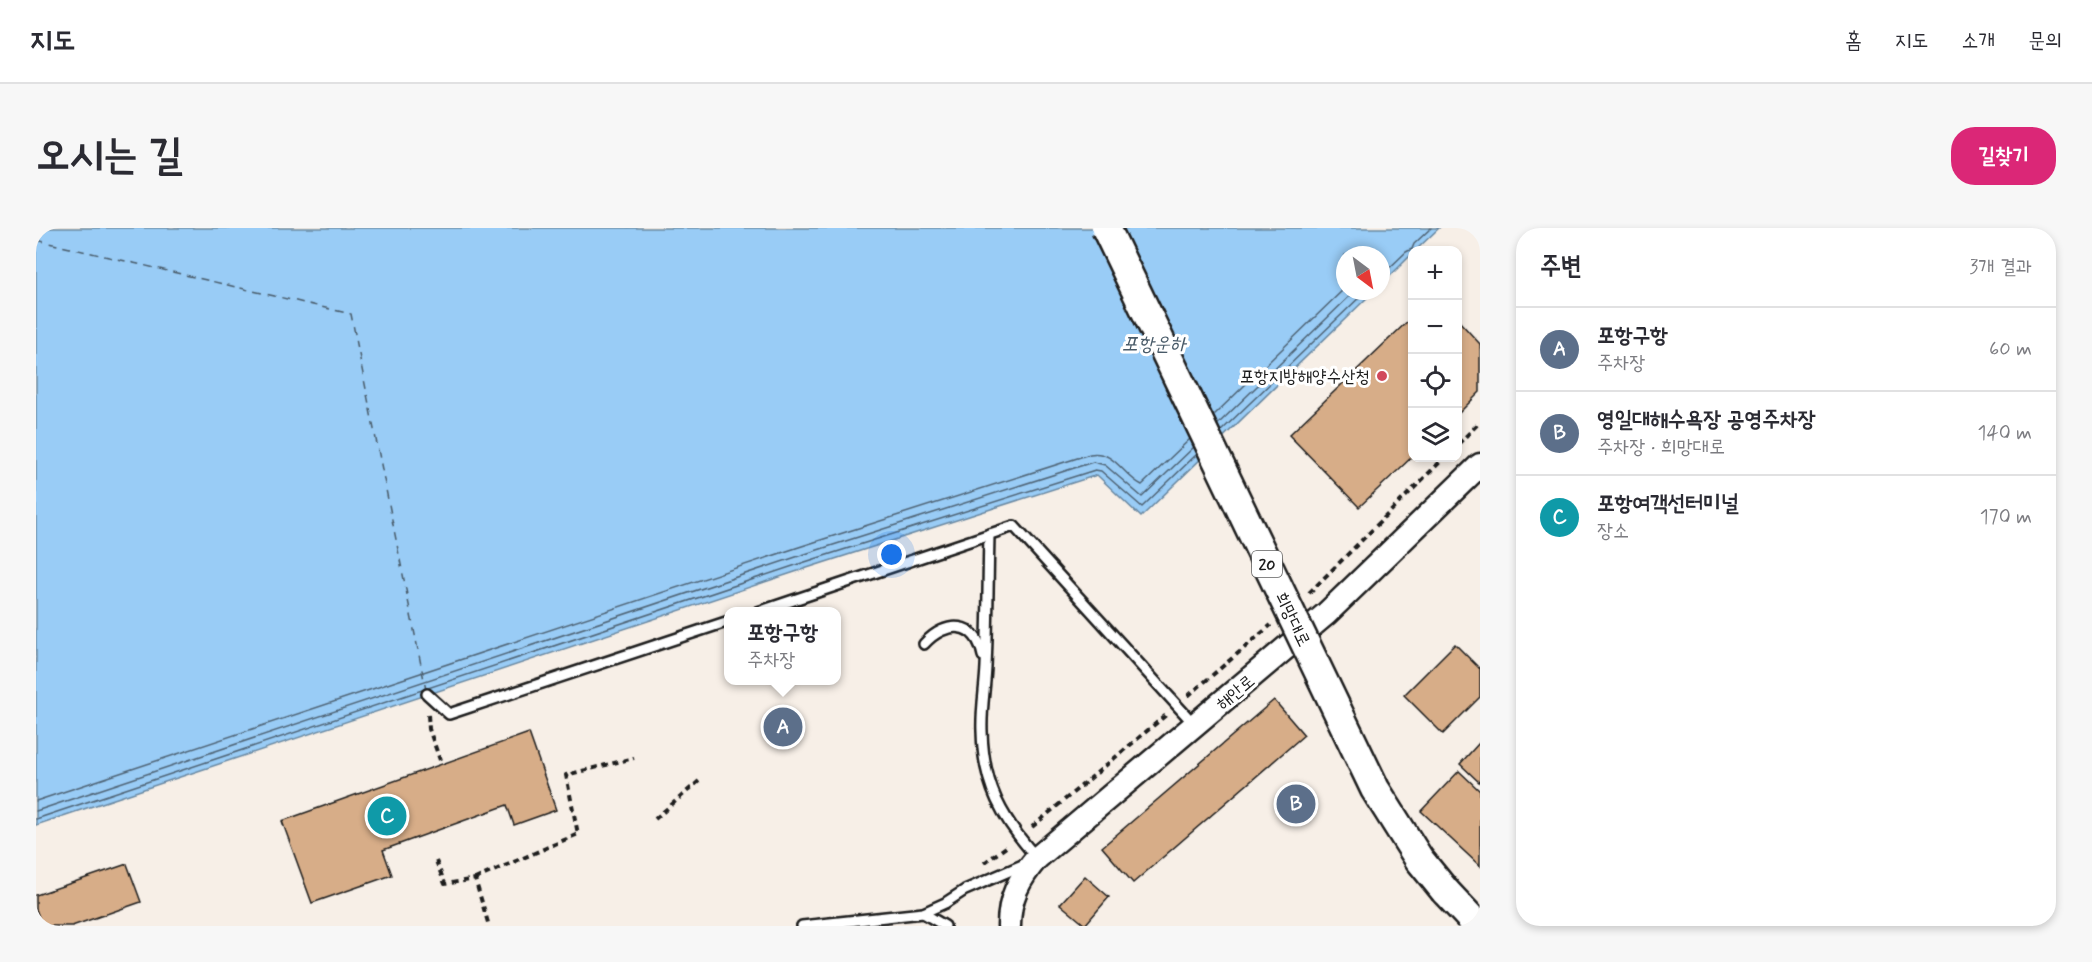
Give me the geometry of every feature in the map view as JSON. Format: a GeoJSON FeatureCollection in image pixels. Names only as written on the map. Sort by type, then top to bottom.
{"type":"FeatureCollection","features":[{"type":"Feature","properties":{"kind":"main road","name":"희망대로"},"geometry":{"type":"LineString","coordinates":[[1107,228],[1375,789],[1419,859],[1478,926]]}},
{"type":"Feature","properties":{"kind":"street","name":"해안로"},"geometry":{"type":"LineString","coordinates":[[1009,926],[1013,893],[1023,875],[1037,858],[1326,614],[1480,465]]}},
{"type":"Feature","properties":{"kind":"lane"},"geometry":{"type":"LineString","coordinates":[[773,607],[1014,526],[1196,726]]}},
{"type":"Feature","properties":{"kind":"lane"},"geometry":{"type":"LineString","coordinates":[[802,926],[923,913],[965,890],[1037,858],[1019,838],[1002,812],[992,793],[986,772],[982,731],[986,670],[989,534]]}},
{"type":"Feature","properties":{"kind":"lane"},"geometry":{"type":"LineString","coordinates":[[427,694],[449,714],[724,623]]}},
{"type":"Feature","properties":{"kind":"lane"},"geometry":{"type":"LineString","coordinates":[[924,644],[934,633],[946,627],[958,627],[968,631],[982,649],[986,670]]}},
{"type":"Feature","properties":{"kind":"lane"},"geometry":{"type":"LineString","coordinates":[[923,913],[945,926]]}},
{"type":"Feature","properties":{"kind":"path"},"geometry":{"type":"LineString","coordinates":[[1462,440],[1480,422]]}},
{"type":"Feature","properties":{"kind":"path"},"geometry":{"type":"LineString","coordinates":[[429,729],[440,760]]}},
{"type":"Feature","properties":{"kind":"path"},"geometry":{"type":"LineString","coordinates":[[436,861],[445,884],[475,879],[578,834],[566,775],[634,758]]}},
{"type":"Feature","properties":{"kind":"path"},"geometry":{"type":"LineString","coordinates":[[655,819],[699,781]]}},
{"type":"Feature","properties":{"kind":"path"},"geometry":{"type":"LineString","coordinates":[[475,879],[489,926]]}},
{"type":"Feature","properties":{"kind":"water","name":"포항운하"},"geometry":{"type":"Polygon","coordinates":[[[36,228],[1439,228],[1420,246],[1408,246],[1408,258],[1390,276],[1390,246],[1336,246],[1336,300],[1365,300],[1141,517],[1097,475],[807,568],[36,825],[36,228]]]}},
{"type":"Feature","properties":{"kind":"building","name":"포항지방해양수산청"},"geometry":{"type":"Polygon","coordinates":[[[1408,321],[1408,461],[1359,507],[1289,435],[1408,321]]]}},
{"type":"Feature","properties":{"kind":"building"},"geometry":{"type":"Polygon","coordinates":[[[1462,324],[1480,344],[1480,392],[1462,410],[1462,324]]]}},
{"type":"Feature","properties":{"kind":"building"},"geometry":{"type":"Polygon","coordinates":[[[1455,644],[1480,669],[1480,697],[1443,734],[1404,695],[1455,644]]]}},
{"type":"Feature","properties":{"kind":"building"},"geometry":{"type":"Polygon","coordinates":[[[1274,700],[1304,735],[1133,883],[1102,847],[1274,700]]]}},
{"type":"Feature","properties":{"kind":"building"},"geometry":{"type":"Polygon","coordinates":[[[529,733],[556,810],[514,825],[507,805],[383,850],[392,875],[312,903],[282,821],[529,733]]]}},
{"type":"Feature","properties":{"kind":"building"},"geometry":{"type":"Polygon","coordinates":[[[1480,742],[1480,783],[1460,764],[1480,742]]]}},
{"type":"Feature","properties":{"kind":"building"},"geometry":{"type":"Polygon","coordinates":[[[1459,771],[1480,791],[1480,866],[1421,811],[1459,771]]]}},
{"type":"Feature","properties":{"kind":"building"},"geometry":{"type":"Polygon","coordinates":[[[127,864],[141,902],[72,926],[42,926],[36,909],[36,895],[127,864]]]}},
{"type":"Feature","properties":{"kind":"building"},"geometry":{"type":"Polygon","coordinates":[[[1085,876],[1109,897],[1085,925],[1060,904],[1085,876]]]}},
{"type":"Feature","properties":{"kind":"ferry route"},"geometry":{"type":"LineString","coordinates":[[36,240],[351,314],[426,690]]}},
{"type":"Feature","properties":{"kind":"place","name":"포항지방해양수산청"},"geometry":{"type":"Point","coordinates":[1382,376]}},
{"type":"Feature","properties":{"kind":"place","name":"포항구항"},"geometry":{"type":"Point","coordinates":[783,727]}},
{"type":"Feature","properties":{"kind":"place","name":"영일대해수욕장 공영주차장"},"geometry":{"type":"Point","coordinates":[1296,804]}},
{"type":"Feature","properties":{"kind":"place","name":"포항여객선터미널"},"geometry":{"type":"Point","coordinates":[387,816]}}]}
